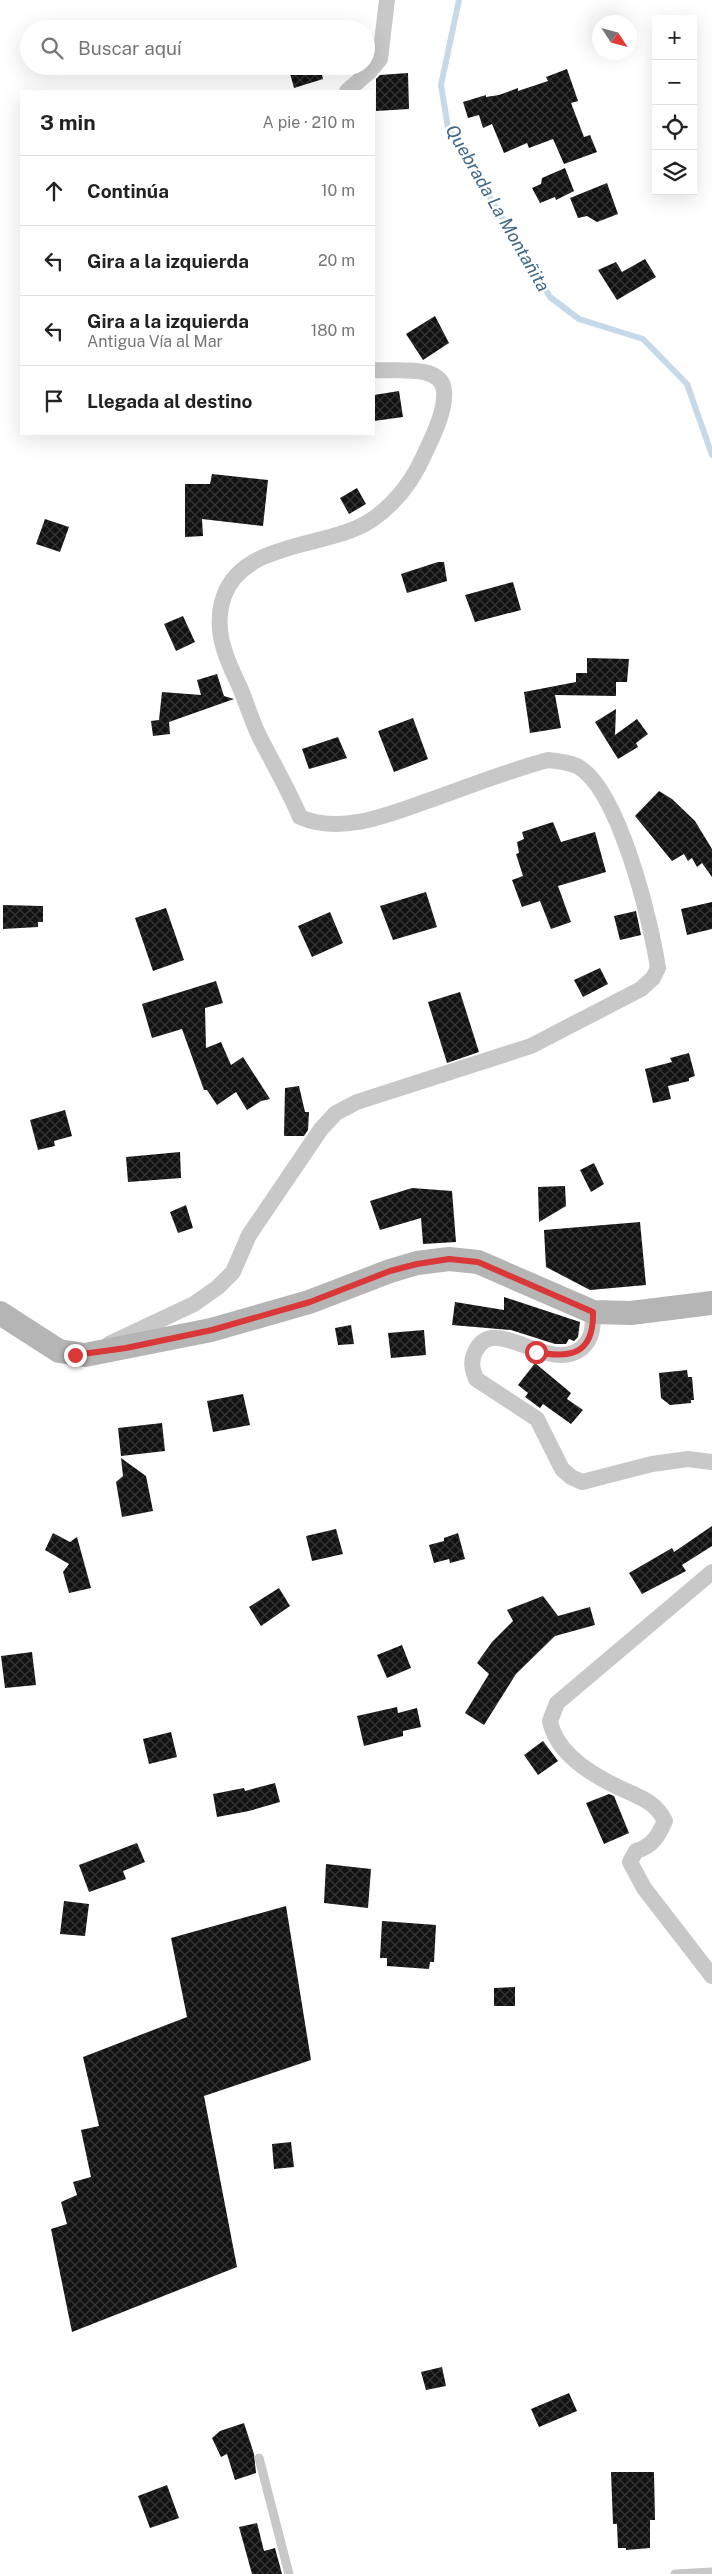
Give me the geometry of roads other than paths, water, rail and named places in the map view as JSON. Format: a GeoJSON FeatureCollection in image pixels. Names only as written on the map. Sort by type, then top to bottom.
{"type":"FeatureCollection","features":[{"type":"Feature","properties":{"kind":"main road"},"geometry":{"type":"LineString","coordinates":[[0,1313],[59,1351],[85,1355],[212,1330],[310,1302],[390,1271],[449,1259],[478,1262],[593,1312],[631,1313],[712,1303]]}},
{"type":"Feature","properties":{"kind":"street"},"geometry":{"type":"LineString","coordinates":[[375,65],[380,59],[387,0]]}},
{"type":"Feature","properties":{"kind":"street"},"geometry":{"type":"LineString","coordinates":[[348,90],[366,75]]}},
{"type":"Feature","properties":{"kind":"street"},"geometry":{"type":"LineString","coordinates":[[85,1355],[194,1304],[218,1288],[233,1272],[250,1235],[321,1129],[336,1113],[358,1102],[531,1046],[641,990],[653,978],[658,968],[626,841],[612,808],[600,788],[578,767],[565,762],[548,760],[374,819],[328,824],[310,822],[300,817],[258,733],[231,669],[220,631],[220,613],[224,595],[231,583],[242,571],[260,559],[353,529],[375,518],[406,488],[418,470],[434,436],[444,395],[443,385],[436,377],[424,372],[375,370]]}},
{"type":"Feature","properties":{"kind":"street"},"geometry":{"type":"LineString","coordinates":[[593,1312],[593,1331],[585,1346],[574,1353],[552,1355],[536,1352],[504,1338],[486,1340],[475,1351],[472,1359],[472,1370],[476,1379],[537,1419],[562,1469],[571,1477],[582,1482],[652,1464],[688,1459],[712,1462]]}},
{"type":"Feature","properties":{"kind":"street"},"geometry":{"type":"LineString","coordinates":[[712,1572],[557,1704],[550,1721],[558,1742],[576,1761],[619,1788],[647,1799],[660,1810],[665,1821],[655,1841],[647,1848],[636,1851],[630,1862],[644,1888],[712,1976]]}},
{"type":"Feature","properties":{"kind":"lane"},"geometry":{"type":"LineString","coordinates":[[260,2458],[289,2574]]}},
{"type":"Feature","properties":{"kind":"lane"},"geometry":{"type":"LineString","coordinates":[[675,2574],[712,2572]]}},
{"type":"Feature","properties":{"kind":"waterway","name":"Quebrada La Montañita"},"geometry":{"type":"LineString","coordinates":[[459,0],[441,85],[448,128],[550,297],[579,319],[643,339],[687,384],[712,455]]}}]}
